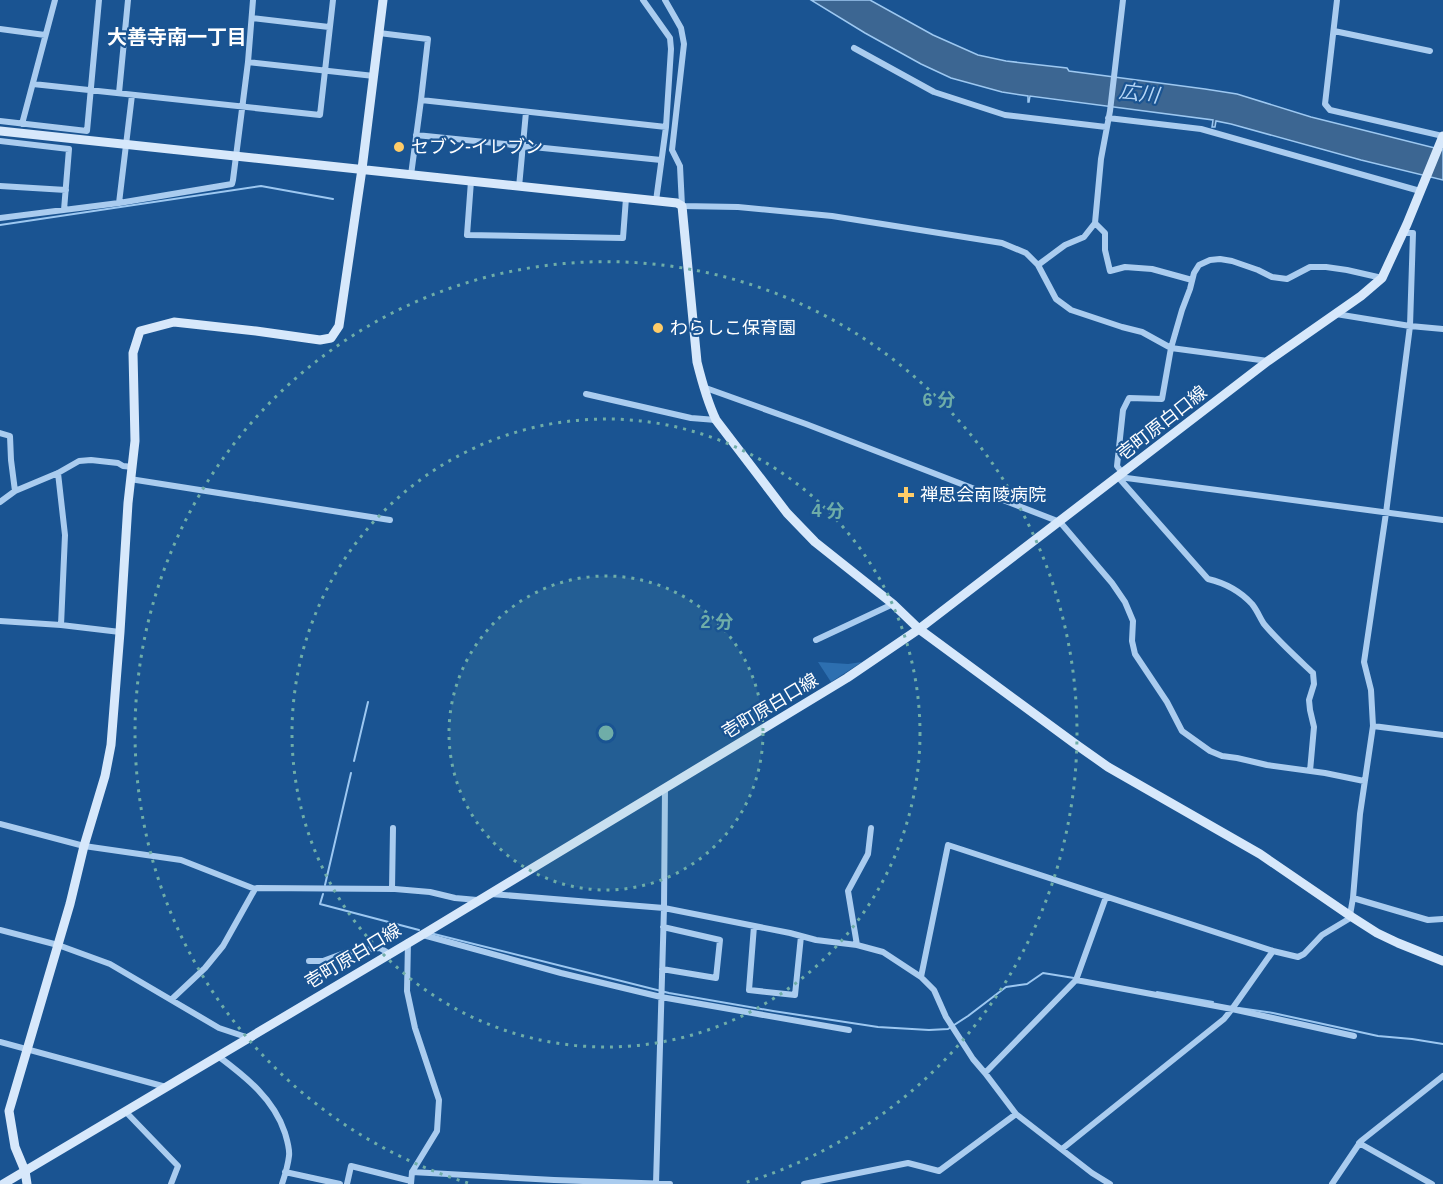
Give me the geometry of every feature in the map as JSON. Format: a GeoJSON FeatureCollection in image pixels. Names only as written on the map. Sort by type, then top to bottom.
{"type":"FeatureCollection","features":[{"type":"Feature","properties":{"kind":"street"},"geometry":{"type":"LineString","coordinates":[[22,124],[55,0]]}},
{"type":"Feature","properties":{"kind":"street"},"geometry":{"type":"LineString","coordinates":[[0,121],[87,131],[99,0]]}},
{"type":"Feature","properties":{"kind":"street"},"geometry":{"type":"LineString","coordinates":[[119,93],[128,0]]}},
{"type":"Feature","properties":{"kind":"street"},"geometry":{"type":"LineString","coordinates":[[0,218],[118,203],[232,184],[248,62],[253,0]]}},
{"type":"Feature","properties":{"kind":"street"},"geometry":{"type":"LineString","coordinates":[[33,84],[320,115],[333,0]]}},
{"type":"Feature","properties":{"kind":"street"},"geometry":{"type":"LineString","coordinates":[[27,1184],[25,1171],[15,1147],[9,1111],[58,945],[111,745],[124,548],[135,441],[133,353],[140,331],[174,322],[320,340],[331,338],[339,326],[383,0]]}},
{"type":"Feature","properties":{"kind":"street"},"geometry":{"type":"LineString","coordinates":[[643,0],[670,38],[671,66],[666,127],[656,201]]}},
{"type":"Feature","properties":{"kind":"street"},"geometry":{"type":"LineString","coordinates":[[665,0],[681,28],[684,44],[672,150],[680,166],[697,362],[703,387],[716,420],[787,513],[815,542],[893,604],[919,628],[1108,767],[1260,854],[1351,916],[1388,938],[1443,961]]}},
{"type":"Feature","properties":{"kind":"street"},"geometry":{"type":"LineString","coordinates":[[1038,265],[1065,245],[1084,237],[1095,223],[1101,159],[1109,115],[1123,0]]}},
{"type":"Feature","properties":{"kind":"street"},"geometry":{"type":"LineString","coordinates":[[1337,0],[1325,104],[1330,110],[1442,137]]}},
{"type":"Feature","properties":{"kind":"street"},"geometry":{"type":"LineString","coordinates":[[252,18],[329,27]]}},
{"type":"Feature","properties":{"kind":"street"},"geometry":{"type":"LineString","coordinates":[[0,29],[45,35]]}},
{"type":"Feature","properties":{"kind":"street"},"geometry":{"type":"LineString","coordinates":[[1334,31],[1430,51]]}},
{"type":"Feature","properties":{"kind":"street"},"geometry":{"type":"LineString","coordinates":[[379,33],[428,39],[411,175]]}},
{"type":"Feature","properties":{"kind":"street"},"geometry":{"type":"LineString","coordinates":[[854,48],[934,92],[1005,115],[1106,127]]}},
{"type":"Feature","properties":{"kind":"street"},"geometry":{"type":"LineString","coordinates":[[248,62],[374,76]]}},
{"type":"Feature","properties":{"kind":"street"},"geometry":{"type":"LineString","coordinates":[[118,203],[132,95]]}},
{"type":"Feature","properties":{"kind":"street"},"geometry":{"type":"LineString","coordinates":[[421,100],[666,127]]}},
{"type":"Feature","properties":{"kind":"street"},"geometry":{"type":"LineString","coordinates":[[519,187],[526,112]]}},
{"type":"Feature","properties":{"kind":"street"},"geometry":{"type":"LineString","coordinates":[[1109,115],[1201,129],[1422,187]]}},
{"type":"Feature","properties":{"kind":"street"},"geometry":{"type":"LineString","coordinates":[[0,131],[677,203],[682,206],[738,207],[832,216],[1002,243],[1026,253],[1038,265],[1056,299],[1071,310],[1142,333],[1171,348],[1268,361]]}},
{"type":"Feature","properties":{"kind":"street"},"geometry":{"type":"LineString","coordinates":[[416,135],[662,160]]}},
{"type":"Feature","properties":{"kind":"street","name":"壱町原白口線"},"geometry":{"type":"LineString","coordinates":[[3,1184],[422,935],[847,678],[919,628],[1268,361],[1361,296],[1382,278],[1407,225],[1442,137]]}},
{"type":"Feature","properties":{"kind":"street"},"geometry":{"type":"LineString","coordinates":[[0,141],[69,149],[64,210]]}},
{"type":"Feature","properties":{"kind":"street"},"geometry":{"type":"LineString","coordinates":[[471,181],[467,235],[622,238],[626,198]]}},
{"type":"Feature","properties":{"kind":"street"},"geometry":{"type":"LineString","coordinates":[[0,186],[66,190]]}},
{"type":"Feature","properties":{"kind":"street"},"geometry":{"type":"LineString","coordinates":[[1095,223],[1105,233],[1105,250],[1110,272],[1125,267],[1152,269],[1192,280]]}},
{"type":"Feature","properties":{"kind":"street"},"geometry":{"type":"LineString","coordinates":[[1351,916],[1364,781],[1372,726],[1371,690],[1364,662],[1410,326],[1413,233],[1403,233]]}},
{"type":"Feature","properties":{"kind":"street"},"geometry":{"type":"LineString","coordinates":[[1310,771],[1314,727],[1309,700],[1314,684],[1314,673],[1264,623],[1253,605],[1224,583],[1209,579],[1120,475],[1117,466],[1123,410],[1129,398],[1162,399],[1171,348],[1194,273],[1199,266],[1209,260],[1232,261],[1258,270],[1272,278],[1287,279],[1310,267],[1326,267],[1382,278]]}},
{"type":"Feature","properties":{"kind":"street"},"geometry":{"type":"LineString","coordinates":[[1335,314],[1443,329]]}},
{"type":"Feature","properties":{"kind":"street"},"geometry":{"type":"LineString","coordinates":[[703,387],[806,424],[1060,522],[1112,583],[1125,602],[1133,621],[1132,641],[1135,654],[1167,702],[1182,731],[1210,751],[1222,756],[1364,781]]}},
{"type":"Feature","properties":{"kind":"street"},"geometry":{"type":"LineString","coordinates":[[586,394],[691,418],[716,420]]}},
{"type":"Feature","properties":{"kind":"street"},"geometry":{"type":"LineString","coordinates":[[0,433],[10,436],[15,491]]}},
{"type":"Feature","properties":{"kind":"street"},"geometry":{"type":"LineString","coordinates":[[0,502],[15,491],[80,461],[118,463],[133,467]]}},
{"type":"Feature","properties":{"kind":"street"},"geometry":{"type":"LineString","coordinates":[[58,473],[65,535],[61,625]]}},
{"type":"Feature","properties":{"kind":"street"},"geometry":{"type":"LineString","coordinates":[[1120,475],[1443,520]]}},
{"type":"Feature","properties":{"kind":"street"},"geometry":{"type":"LineString","coordinates":[[130,478],[390,520]]}},
{"type":"Feature","properties":{"kind":"street"},"geometry":{"type":"LineString","coordinates":[[816,640],[893,604]]}},
{"type":"Feature","properties":{"kind":"street"},"geometry":{"type":"LineString","coordinates":[[0,621],[120,632]]}},
{"type":"Feature","properties":{"kind":"street"},"geometry":{"type":"LineString","coordinates":[[1372,726],[1443,735]]}},
{"type":"Feature","properties":{"kind":"street"},"geometry":{"type":"LineString","coordinates":[[656,1184],[665,788]]}},
{"type":"Feature","properties":{"kind":"street"},"geometry":{"type":"LineString","coordinates":[[0,824],[84,846],[181,860],[255,889],[392,889],[430,892],[478,901]]}},
{"type":"Feature","properties":{"kind":"street"},"geometry":{"type":"LineString","coordinates":[[392,889],[393,828]]}},
{"type":"Feature","properties":{"kind":"street"},"geometry":{"type":"LineString","coordinates":[[857,945],[848,891],[868,854],[871,828]]}},
{"type":"Feature","properties":{"kind":"street"},"geometry":{"type":"LineString","coordinates":[[921,978],[948,845],[1273,951],[1298,957],[1304,954],[1322,935],[1351,916]]}},
{"type":"Feature","properties":{"kind":"street"},"geometry":{"type":"LineString","coordinates":[[172,999],[205,968],[223,946],[255,889]]}},
{"type":"Feature","properties":{"kind":"street"},"geometry":{"type":"LineString","coordinates":[[490,894],[664,908],[883,952],[921,978],[934,990],[946,1017],[973,1059],[1016,1114],[1092,1173],[1110,1184]]}},
{"type":"Feature","properties":{"kind":"street"},"geometry":{"type":"LineString","coordinates":[[985,1072],[1076,980],[1106,897]]}},
{"type":"Feature","properties":{"kind":"street"},"geometry":{"type":"LineString","coordinates":[[1353,898],[1428,920],[1443,919]]}},
{"type":"Feature","properties":{"kind":"street"},"geometry":{"type":"LineString","coordinates":[[754,926],[749,990],[795,995],[801,936]]}},
{"type":"Feature","properties":{"kind":"street"},"geometry":{"type":"LineString","coordinates":[[662,969],[716,978],[720,940],[663,927]]}},
{"type":"Feature","properties":{"kind":"street"},"geometry":{"type":"LineString","coordinates":[[0,930],[58,945],[110,964],[219,1028],[249,1038]]}},
{"type":"Feature","properties":{"kind":"street"},"geometry":{"type":"LineString","coordinates":[[422,935],[561,973],[661,997],[849,1030]]}},
{"type":"Feature","properties":{"kind":"street"},"geometry":{"type":"LineString","coordinates":[[347,1184],[351,1166],[411,1183],[412,1172],[437,1131],[439,1100],[415,1028],[407,991],[408,942]]}},
{"type":"Feature","properties":{"kind":"street"},"geometry":{"type":"LineString","coordinates":[[309,961],[322,960],[347,952],[380,948],[390,954]]}},
{"type":"Feature","properties":{"kind":"street"},"geometry":{"type":"LineString","coordinates":[[1062,1149],[1224,1019],[1273,951]]}},
{"type":"Feature","properties":{"kind":"street"},"geometry":{"type":"LineString","coordinates":[[1076,980],[1232,1009],[1354,1036]]}},
{"type":"Feature","properties":{"kind":"street"},"geometry":{"type":"LineString","coordinates":[[0,1042],[167,1087]]}},
{"type":"Feature","properties":{"kind":"street"},"geometry":{"type":"LineString","coordinates":[[218,1056],[244,1076],[278,1115],[288,1142],[289,1156],[282,1184]]}},
{"type":"Feature","properties":{"kind":"street"},"geometry":{"type":"LineString","coordinates":[[1332,1184],[1359,1143],[1443,1076]]}},
{"type":"Feature","properties":{"kind":"street"},"geometry":{"type":"LineString","coordinates":[[125,1112],[178,1166],[171,1184]]}},
{"type":"Feature","properties":{"kind":"street"},"geometry":{"type":"LineString","coordinates":[[804,1184],[908,1163],[939,1171],[1016,1114]]}},
{"type":"Feature","properties":{"kind":"street"},"geometry":{"type":"LineString","coordinates":[[1359,1143],[1432,1184]]}},
{"type":"Feature","properties":{"kind":"street"},"geometry":{"type":"LineString","coordinates":[[285,1172],[340,1184]]}},
{"type":"Feature","properties":{"kind":"street"},"geometry":{"type":"LineString","coordinates":[[412,1172],[670,1184]]}},
{"type":"Feature","properties":{"kind":"shaded area"},"geometry":{"type":"Polygon","coordinates":[[[818,662],[848,664],[862,662],[831,682],[818,662]]]}},
{"type":"Feature","properties":{"kind":"water","name":"広川"},"geometry":{"type":"Polygon","coordinates":[[[811,0],[870,0],[933,35],[978,55],[1006,61],[1067,68],[1069,71],[1237,94],[1311,117],[1443,150],[1443,180],[1231,124],[1216,121],[1215,127],[1212,127],[1213,120],[1030,96],[1028,102],[1028,96],[1002,92],[951,78],[921,64],[811,0]]]}},
{"type":"Feature","properties":{"kind":"waterway"},"geometry":{"type":"LineString","coordinates":[[0,225],[261,186],[333,199]]}},
{"type":"Feature","properties":{"kind":"waterway"},"geometry":{"type":"LineString","coordinates":[[354,761],[368,702]]}},
{"type":"Feature","properties":{"kind":"waterway"},"geometry":{"type":"LineString","coordinates":[[325,885],[351,773]]}},
{"type":"Feature","properties":{"kind":"waterway"},"geometry":{"type":"LineString","coordinates":[[323,894],[320,904],[419,930]]}},
{"type":"Feature","properties":{"kind":"waterway"},"geometry":{"type":"LineString","coordinates":[[430,933],[669,993],[878,1027],[948,1029],[1006,987],[1027,984],[1043,973],[1074,978]]}},
{"type":"Feature","properties":{"kind":"waterway"},"geometry":{"type":"LineString","coordinates":[[1157,992],[1213,1002]]}},
{"type":"Feature","properties":{"kind":"waterway"},"geometry":{"type":"LineString","coordinates":[[1239,1008],[1273,1013],[1378,1036],[1443,1044]]}},
{"type":"Feature","properties":{"kind":"place","name":"セブン-イレブン"},"geometry":{"type":"Point","coordinates":[399,147]}},
{"type":"Feature","properties":{"kind":"place","name":"わらしこ保育園"},"geometry":{"type":"Point","coordinates":[658,328]}},
{"type":"Feature","properties":{"kind":"place","name":"禅思会南陵病院"},"geometry":{"type":"Point","coordinates":[906,495]}},
{"type":"Feature","properties":{"kind":"district","name":"大善寺南一丁目"},"geometry":{"type":"Point","coordinates":[177,37]}}]}
